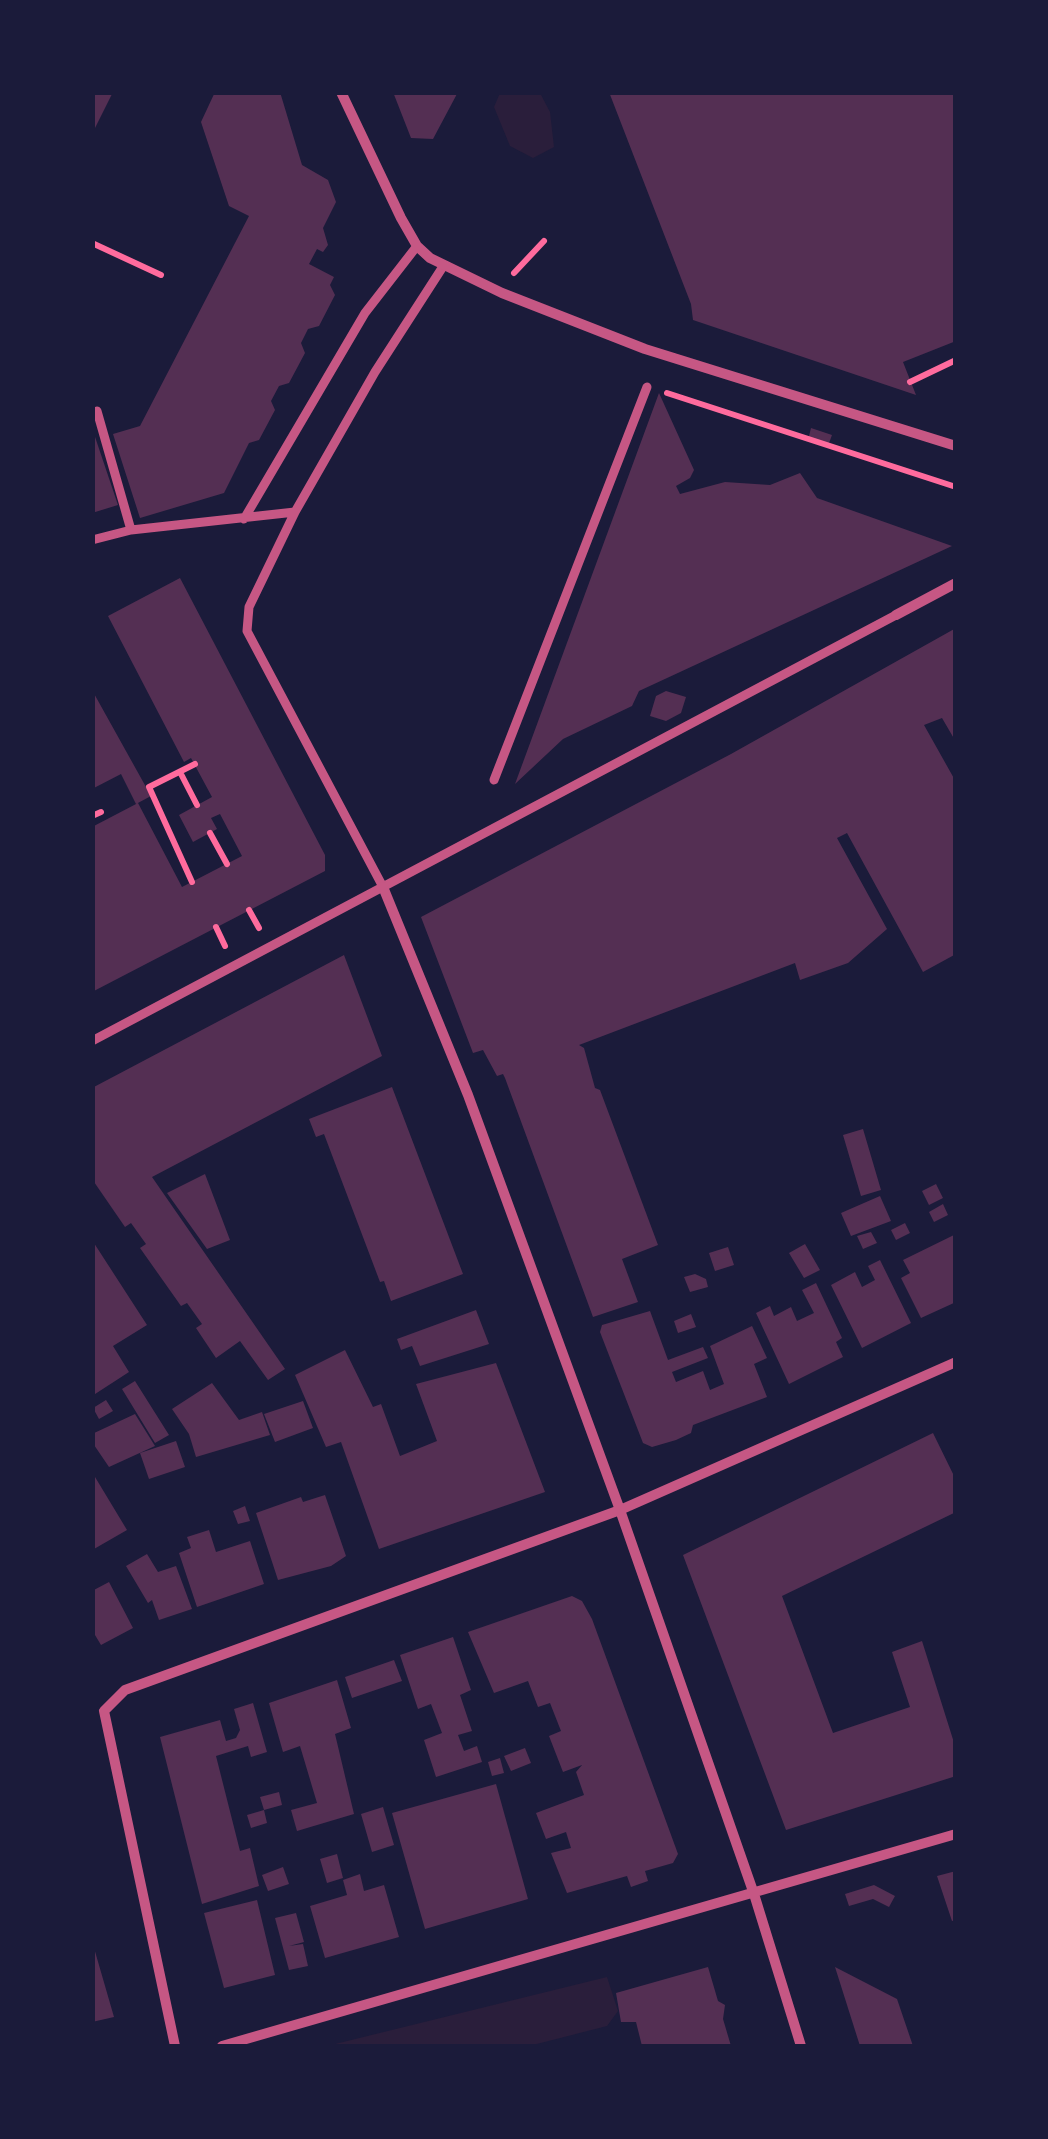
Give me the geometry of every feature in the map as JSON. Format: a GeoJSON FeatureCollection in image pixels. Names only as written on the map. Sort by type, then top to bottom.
{"type":"FeatureCollection","features":[{"type":"Feature","properties":{"kind":"street"},"geometry":{"type":"LineString","coordinates":[[341,92],[417,246],[444,265],[502,293],[645,349],[956,446]]}},
{"type":"Feature","properties":{"kind":"street"},"geometry":{"type":"LineString","coordinates":[[244,519],[365,312],[417,246]]}},
{"type":"Feature","properties":{"kind":"street"},"geometry":{"type":"LineString","coordinates":[[444,265],[375,372],[295,512],[249,607],[247,631],[383,887],[468,1095],[620,1510],[754,1894],[801,2046]]}},
{"type":"Feature","properties":{"kind":"street"},"geometry":{"type":"LineString","coordinates":[[494,780],[647,387]]}},
{"type":"Feature","properties":{"kind":"street"},"geometry":{"type":"LineString","coordinates":[[96,411],[130,530]]}},
{"type":"Feature","properties":{"kind":"street"},"geometry":{"type":"LineString","coordinates":[[92,540],[130,530],[295,512]]}},
{"type":"Feature","properties":{"kind":"street"},"geometry":{"type":"LineString","coordinates":[[92,1040],[956,583]]}},
{"type":"Feature","properties":{"kind":"street"},"geometry":{"type":"LineString","coordinates":[[174,2046],[104,1712],[125,1690],[620,1510],[956,1362]]}},
{"type":"Feature","properties":{"kind":"street"},"geometry":{"type":"LineString","coordinates":[[222,2046],[956,1834]]}},
{"type":"Feature","properties":{"kind":"path"},"geometry":{"type":"LineString","coordinates":[[502,293],[516,270],[544,242]]}},
{"type":"Feature","properties":{"kind":"path"},"geometry":{"type":"LineString","coordinates":[[92,243],[161,275]]}},
{"type":"Feature","properties":{"kind":"path"},"geometry":{"type":"LineString","coordinates":[[910,382],[956,360]]}},
{"type":"Feature","properties":{"kind":"path"},"geometry":{"type":"LineString","coordinates":[[647,387],[956,487]]}},
{"type":"Feature","properties":{"kind":"path"},"geometry":{"type":"LineString","coordinates":[[192,882],[149,788],[195,764]]}},
{"type":"Feature","properties":{"kind":"path"},"geometry":{"type":"LineString","coordinates":[[180,772],[197,805]]}},
{"type":"Feature","properties":{"kind":"path"},"geometry":{"type":"LineString","coordinates":[[92,816],[101,812]]}},
{"type":"Feature","properties":{"kind":"path"},"geometry":{"type":"LineString","coordinates":[[210,833],[227,864]]}},
{"type":"Feature","properties":{"kind":"shaded area"},"geometry":{"type":"Polygon","coordinates":[[[500,93],[540,93],[550,112],[554,147],[533,158],[510,146],[494,107],[500,93]]]}},
{"type":"Feature","properties":{"kind":"shaded area"},"geometry":{"type":"Polygon","coordinates":[[[607,1977],[618,2011],[607,2026],[529,2046],[327,2046],[607,1977]]]}},
{"type":"Feature","properties":{"kind":"building"},"geometry":{"type":"Polygon","coordinates":[[[92,92],[113,92],[92,134],[92,92]]]}},
{"type":"Feature","properties":{"kind":"building"},"geometry":{"type":"Polygon","coordinates":[[[215,92],[280,92],[302,165],[328,180],[336,202],[323,228],[328,245],[323,252],[317,249],[309,264],[334,277],[330,285],[335,295],[319,326],[308,329],[301,343],[305,353],[289,383],[279,386],[271,401],[275,410],[259,440],[249,443],[224,493],[140,518],[113,434],[140,426],[249,216],[229,206],[201,122],[215,92]]]}},
{"type":"Feature","properties":{"kind":"building"},"geometry":{"type":"Polygon","coordinates":[[[393,92],[458,92],[433,139],[411,138],[393,92]]]}},
{"type":"Feature","properties":{"kind":"building"},"geometry":{"type":"Polygon","coordinates":[[[609,92],[956,92],[956,341],[903,362],[916,395],[693,320],[691,304],[609,92]]]}},
{"type":"Feature","properties":{"kind":"building"},"geometry":{"type":"Polygon","coordinates":[[[659,393],[694,470],[690,478],[676,486],[680,494],[725,482],[770,485],[800,473],[817,498],[952,546],[639,691],[632,706],[563,739],[515,784],[659,393]]]}},
{"type":"Feature","properties":{"kind":"building"},"geometry":{"type":"Polygon","coordinates":[[[92,428],[118,505],[92,513],[92,428]]]}},
{"type":"Feature","properties":{"kind":"building"},"geometry":{"type":"Polygon","coordinates":[[[811,428],[832,435],[828,446],[808,440],[811,428]]]}},
{"type":"Feature","properties":{"kind":"building"},"geometry":{"type":"Polygon","coordinates":[[[180,578],[325,855],[325,871],[92,992],[92,827],[138,803],[182,887],[242,856],[220,814],[211,818],[217,829],[193,842],[179,815],[212,797],[191,758],[184,762],[108,616],[180,578]]]}},
{"type":"Feature","properties":{"kind":"building"},"geometry":{"type":"Polygon","coordinates":[[[956,628],[956,742],[942,718],[924,725],[956,782],[956,954],[923,972],[847,833],[837,838],[887,929],[848,963],[800,980],[795,963],[579,1045],[584,1048],[595,1088],[600,1090],[658,1245],[622,1259],[638,1302],[593,1317],[505,1078],[503,1074],[497,1076],[483,1050],[473,1053],[421,917],[731,754],[956,628]]]}},
{"type":"Feature","properties":{"kind":"building"},"geometry":{"type":"Polygon","coordinates":[[[92,690],[151,796],[136,804],[121,774],[92,789],[92,690]]]}},
{"type":"Feature","properties":{"kind":"building"},"geometry":{"type":"Polygon","coordinates":[[[666,691],[686,697],[681,713],[666,721],[650,716],[656,696],[666,691]]]}},
{"type":"Feature","properties":{"kind":"building"},"geometry":{"type":"Polygon","coordinates":[[[344,955],[382,1056],[152,1177],[285,1369],[268,1380],[240,1341],[216,1358],[196,1328],[202,1324],[187,1303],[181,1306],[140,1248],[146,1244],[131,1223],[125,1227],[92,1179],[92,1088],[344,955]]]}},
{"type":"Feature","properties":{"kind":"building"},"geometry":{"type":"Polygon","coordinates":[[[392,1087],[463,1274],[391,1301],[384,1281],[380,1282],[324,1134],[316,1137],[309,1119],[392,1087]]]}},
{"type":"Feature","properties":{"kind":"building"},"geometry":{"type":"Polygon","coordinates":[[[863,1129],[881,1190],[861,1196],[843,1135],[863,1129]]]}},
{"type":"Feature","properties":{"kind":"building"},"geometry":{"type":"Polygon","coordinates":[[[205,1174],[230,1240],[207,1249],[167,1193],[205,1174]]]}},
{"type":"Feature","properties":{"kind":"building"},"geometry":{"type":"Polygon","coordinates":[[[936,1184],[943,1198],[929,1205],[922,1191],[936,1184]]]}},
{"type":"Feature","properties":{"kind":"building"},"geometry":{"type":"Polygon","coordinates":[[[880,1196],[891,1221],[851,1236],[841,1213],[880,1196]]]}},
{"type":"Feature","properties":{"kind":"building"},"geometry":{"type":"Polygon","coordinates":[[[943,1204],[948,1215],[934,1222],[929,1212],[943,1204]]]}},
{"type":"Feature","properties":{"kind":"building"},"geometry":{"type":"Polygon","coordinates":[[[905,1223],[910,1233],[896,1240],[891,1230],[905,1223]]]}},
{"type":"Feature","properties":{"kind":"building"},"geometry":{"type":"Polygon","coordinates":[[[871,1232],[877,1243],[863,1249],[857,1236],[871,1232]]]}},
{"type":"Feature","properties":{"kind":"building"},"geometry":{"type":"Polygon","coordinates":[[[956,1234],[956,1302],[921,1318],[901,1278],[910,1273],[903,1260],[956,1234]]]}},
{"type":"Feature","properties":{"kind":"building"},"geometry":{"type":"Polygon","coordinates":[[[92,1240],[147,1325],[113,1346],[129,1372],[92,1396],[92,1240]]]}},
{"type":"Feature","properties":{"kind":"building"},"geometry":{"type":"Polygon","coordinates":[[[805,1244],[820,1270],[804,1278],[789,1253],[805,1244]]]}},
{"type":"Feature","properties":{"kind":"building"},"geometry":{"type":"Polygon","coordinates":[[[728,1247],[734,1265],[715,1271],[709,1253],[728,1247]]]}},
{"type":"Feature","properties":{"kind":"building"},"geometry":{"type":"Polygon","coordinates":[[[880,1260],[911,1323],[862,1348],[831,1285],[855,1272],[862,1287],[875,1280],[868,1266],[880,1260]]]}},
{"type":"Feature","properties":{"kind":"building"},"geometry":{"type":"Polygon","coordinates":[[[695,1274],[706,1279],[708,1287],[690,1292],[684,1277],[695,1274]]]}},
{"type":"Feature","properties":{"kind":"building"},"geometry":{"type":"Polygon","coordinates":[[[816,1283],[842,1338],[836,1342],[843,1357],[789,1384],[756,1313],[770,1306],[774,1316],[791,1307],[797,1321],[814,1313],[802,1290],[816,1283]]]}},
{"type":"Feature","properties":{"kind":"building"},"geometry":{"type":"Polygon","coordinates":[[[476,1310],[489,1344],[420,1366],[412,1346],[401,1350],[397,1339],[476,1310]]]}},
{"type":"Feature","properties":{"kind":"building"},"geometry":{"type":"Polygon","coordinates":[[[650,1311],[668,1360],[703,1347],[708,1358],[672,1372],[676,1382],[703,1371],[710,1390],[724,1384],[710,1346],[752,1326],[767,1358],[754,1364],[767,1397],[693,1425],[691,1433],[676,1440],[652,1447],[643,1443],[600,1332],[602,1325],[650,1311]]]}},
{"type":"Feature","properties":{"kind":"building"},"geometry":{"type":"Polygon","coordinates":[[[691,1314],[696,1327],[678,1333],[674,1321],[691,1314]]]}},
{"type":"Feature","properties":{"kind":"building"},"geometry":{"type":"Polygon","coordinates":[[[345,1350],[373,1407],[381,1404],[400,1456],[437,1441],[416,1384],[496,1363],[545,1492],[379,1549],[341,1442],[326,1447],[295,1375],[345,1350]]]}},
{"type":"Feature","properties":{"kind":"building"},"geometry":{"type":"Polygon","coordinates":[[[135,1381],[169,1435],[155,1443],[122,1389],[135,1381]]]}},
{"type":"Feature","properties":{"kind":"building"},"geometry":{"type":"Polygon","coordinates":[[[212,1383],[239,1420],[262,1412],[270,1435],[196,1457],[189,1434],[172,1409],[212,1383]]]}},
{"type":"Feature","properties":{"kind":"building"},"geometry":{"type":"Polygon","coordinates":[[[106,1400],[113,1411],[99,1419],[93,1408],[106,1400]]]}},
{"type":"Feature","properties":{"kind":"building"},"geometry":{"type":"Polygon","coordinates":[[[303,1401],[313,1428],[275,1442],[264,1414],[303,1401]]]}},
{"type":"Feature","properties":{"kind":"building"},"geometry":{"type":"Polygon","coordinates":[[[135,1414],[155,1446],[109,1467],[92,1442],[92,1434],[135,1414]]]}},
{"type":"Feature","properties":{"kind":"building"},"geometry":{"type":"Polygon","coordinates":[[[933,1433],[956,1480],[956,1512],[782,1596],[833,1733],[910,1707],[892,1652],[922,1641],[956,1749],[956,1776],[786,1830],[683,1555],[933,1433]]]}},
{"type":"Feature","properties":{"kind":"building"},"geometry":{"type":"Polygon","coordinates":[[[176,1441],[185,1467],[149,1479],[140,1453],[176,1441]]]}},
{"type":"Feature","properties":{"kind":"building"},"geometry":{"type":"Polygon","coordinates":[[[92,1472],[127,1530],[94,1549],[92,1547],[92,1472]]]}},
{"type":"Feature","properties":{"kind":"building"},"geometry":{"type":"Polygon","coordinates":[[[325,1495],[346,1556],[331,1566],[278,1580],[256,1513],[301,1497],[303,1502],[325,1495]]]}},
{"type":"Feature","properties":{"kind":"building"},"geometry":{"type":"Polygon","coordinates":[[[245,1506],[250,1521],[238,1524],[233,1511],[245,1506]]]}},
{"type":"Feature","properties":{"kind":"building"},"geometry":{"type":"Polygon","coordinates":[[[209,1530],[216,1552],[250,1541],[264,1584],[197,1607],[179,1553],[191,1548],[187,1537],[209,1530]]]}},
{"type":"Feature","properties":{"kind":"building"},"geometry":{"type":"Polygon","coordinates":[[[147,1554],[158,1572],[176,1566],[192,1609],[159,1620],[152,1600],[148,1603],[126,1566],[147,1554]]]}},
{"type":"Feature","properties":{"kind":"building"},"geometry":{"type":"Polygon","coordinates":[[[109,1582],[133,1628],[101,1645],[92,1630],[92,1591],[109,1582]]]}},
{"type":"Feature","properties":{"kind":"building"},"geometry":{"type":"Polygon","coordinates":[[[572,1596],[582,1601],[592,1619],[678,1854],[673,1863],[645,1871],[648,1881],[631,1887],[627,1876],[567,1893],[551,1853],[571,1848],[566,1832],[546,1839],[536,1813],[584,1795],[576,1772],[582,1765],[563,1772],[549,1736],[561,1731],[550,1703],[538,1707],[528,1681],[494,1693],[468,1632],[572,1596]]]}},
{"type":"Feature","properties":{"kind":"building"},"geometry":{"type":"Polygon","coordinates":[[[453,1637],[471,1690],[460,1695],[472,1731],[458,1735],[464,1751],[477,1746],[482,1762],[436,1777],[424,1740],[442,1733],[431,1704],[418,1709],[400,1655],[453,1637]]]}},
{"type":"Feature","properties":{"kind":"building"},"geometry":{"type":"Polygon","coordinates":[[[394,1660],[402,1681],[352,1698],[345,1677],[394,1660]]]}},
{"type":"Feature","properties":{"kind":"building"},"geometry":{"type":"Polygon","coordinates":[[[337,1680],[351,1728],[335,1734],[354,1814],[297,1831],[291,1810],[317,1803],[300,1746],[283,1752],[269,1703],[337,1680]]]}},
{"type":"Feature","properties":{"kind":"building"},"geometry":{"type":"Polygon","coordinates":[[[253,1703],[267,1752],[251,1757],[248,1746],[216,1756],[240,1851],[250,1848],[259,1886],[202,1904],[160,1737],[220,1720],[226,1741],[236,1738],[240,1730],[234,1709],[253,1703]]]}},
{"type":"Feature","properties":{"kind":"building"},"geometry":{"type":"Polygon","coordinates":[[[525,1748],[531,1763],[511,1771],[504,1756],[525,1748]]]}},
{"type":"Feature","properties":{"kind":"building"},"geometry":{"type":"Polygon","coordinates":[[[500,1758],[504,1773],[492,1776],[488,1762],[500,1758]]]}},
{"type":"Feature","properties":{"kind":"building"},"geometry":{"type":"Polygon","coordinates":[[[496,1784],[528,1899],[425,1929],[392,1813],[496,1784]]]}},
{"type":"Feature","properties":{"kind":"building"},"geometry":{"type":"Polygon","coordinates":[[[279,1792],[282,1805],[264,1810],[260,1797],[279,1792]]]}},
{"type":"Feature","properties":{"kind":"building"},"geometry":{"type":"Polygon","coordinates":[[[383,1807],[394,1845],[372,1852],[361,1814],[383,1807]]]}},
{"type":"Feature","properties":{"kind":"building"},"geometry":{"type":"Polygon","coordinates":[[[264,1810],[267,1823],[251,1828],[247,1815],[264,1810]]]}},
{"type":"Feature","properties":{"kind":"building"},"geometry":{"type":"Polygon","coordinates":[[[337,1854],[343,1878],[327,1883],[320,1859],[337,1854]]]}},
{"type":"Feature","properties":{"kind":"building"},"geometry":{"type":"Polygon","coordinates":[[[283,1867],[289,1884],[268,1891],[262,1875],[283,1867]]]}},
{"type":"Feature","properties":{"kind":"building"},"geometry":{"type":"Polygon","coordinates":[[[956,1871],[956,1920],[952,1921],[937,1876],[956,1871]]]}},
{"type":"Feature","properties":{"kind":"building"},"geometry":{"type":"Polygon","coordinates":[[[360,1874],[364,1891],[384,1885],[399,1937],[325,1958],[310,1906],[347,1895],[343,1880],[360,1874]]]}},
{"type":"Feature","properties":{"kind":"building"},"geometry":{"type":"Polygon","coordinates":[[[874,1885],[895,1896],[889,1907],[873,1899],[849,1906],[845,1894],[874,1885]]]}},
{"type":"Feature","properties":{"kind":"building"},"geometry":{"type":"Polygon","coordinates":[[[257,1900],[275,1975],[224,1988],[204,1913],[257,1900]]]}},
{"type":"Feature","properties":{"kind":"building"},"geometry":{"type":"Polygon","coordinates":[[[296,1913],[304,1942],[289,1946],[303,1944],[308,1966],[289,1970],[275,1918],[296,1913]]]}},
{"type":"Feature","properties":{"kind":"building"},"geometry":{"type":"Polygon","coordinates":[[[92,1941],[114,2017],[92,2022],[92,1941]]]}},
{"type":"Feature","properties":{"kind":"building"},"geometry":{"type":"Polygon","coordinates":[[[708,1967],[718,2001],[725,2005],[723,2019],[731,2046],[642,2046],[636,2022],[621,2022],[616,1993],[708,1967]]]}},
{"type":"Feature","properties":{"kind":"building"},"geometry":{"type":"Polygon","coordinates":[[[835,1967],[897,1999],[913,2046],[860,2046],[835,1967]]]}}]}
